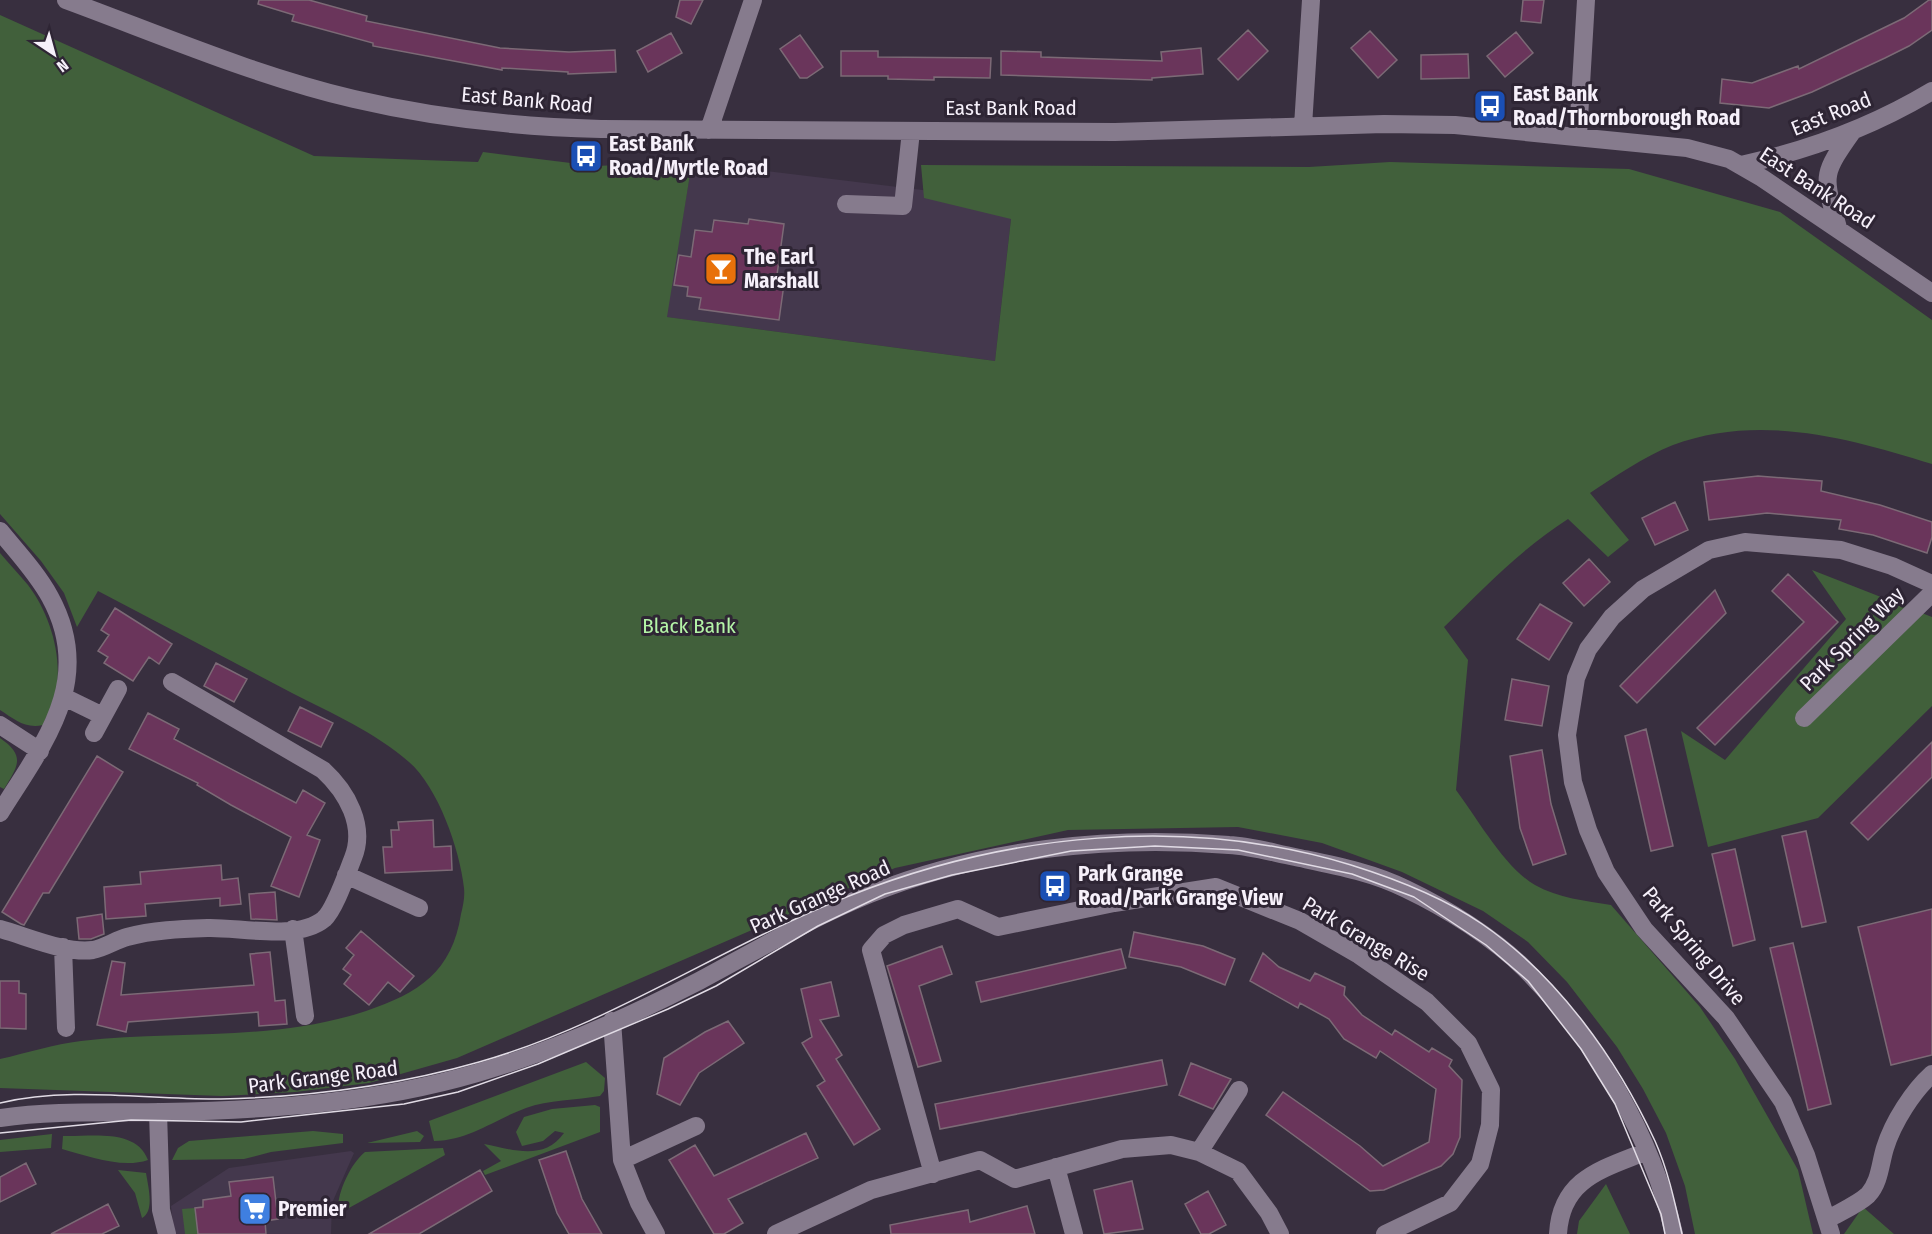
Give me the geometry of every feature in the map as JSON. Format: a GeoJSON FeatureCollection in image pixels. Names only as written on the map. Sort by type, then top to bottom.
{"type":"FeatureCollection","features":[{"type":"Feature","properties":{"kind":"street","name":"East Bank Road"},"geometry":{"type":"LineString","coordinates":[[66,0],[222,59],[354,99],[457,117],[524,125],[709,130],[911,131],[1227,130],[1303,126],[1455,124],[1687,148],[1741,165],[1932,293]]}},
{"type":"Feature","properties":{"kind":"street"},"geometry":{"type":"LineString","coordinates":[[709,130],[753,0]]}},
{"type":"Feature","properties":{"kind":"street"},"geometry":{"type":"LineString","coordinates":[[1303,126],[1311,0]]}},
{"type":"Feature","properties":{"kind":"street"},"geometry":{"type":"LineString","coordinates":[[1578,135],[1586,0]]}},
{"type":"Feature","properties":{"kind":"street","name":"East Road"},"geometry":{"type":"LineString","coordinates":[[1741,165],[1810,149],[1852,132],[1932,90]]}},
{"type":"Feature","properties":{"kind":"street"},"geometry":{"type":"LineString","coordinates":[[846,204],[903,206],[911,131]]}},
{"type":"Feature","properties":{"kind":"street"},"geometry":{"type":"LineString","coordinates":[[1838,228],[1827,175],[1831,162],[1852,132]]}},
{"type":"Feature","properties":{"kind":"street"},"geometry":{"type":"LineString","coordinates":[[0,531],[44,587],[61,621],[68,670],[64,697],[54,725],[0,813]]}},
{"type":"Feature","properties":{"kind":"street","name":"Park Spring Drive"},"geometry":{"type":"LineString","coordinates":[[1932,584],[1892,566],[1841,550],[1745,542],[1708,550],[1661,576],[1612,617],[1588,649],[1576,678],[1567,735],[1573,782],[1588,830],[1606,872],[1644,929],[1726,1018],[1783,1102],[1806,1155],[1829,1227],[1868,1195],[1878,1180],[1886,1146],[1904,1111],[1923,1082],[1932,1074]]}},
{"type":"Feature","properties":{"kind":"street","name":"Park Spring Way"},"geometry":{"type":"LineString","coordinates":[[1804,718],[1932,593]]}},
{"type":"Feature","properties":{"kind":"street"},"geometry":{"type":"LineString","coordinates":[[0,929],[63,947],[92,950],[146,933],[198,929],[279,932],[323,920],[331,910],[358,839],[356,824],[342,791],[329,776],[172,682]]}},
{"type":"Feature","properties":{"kind":"street"},"geometry":{"type":"LineString","coordinates":[[93,733],[118,689]]}},
{"type":"Feature","properties":{"kind":"street"},"geometry":{"type":"LineString","coordinates":[[64,697],[103,716]]}},
{"type":"Feature","properties":{"kind":"street"},"geometry":{"type":"LineString","coordinates":[[0,725],[40,751]]}},
{"type":"Feature","properties":{"kind":"street","name":"Park Grange Road"},"geometry":{"type":"LineString","coordinates":[[0,1118],[63,1112],[272,1109],[381,1096],[479,1073],[612,1021],[693,984],[782,936],[872,894],[948,869],[1028,853],[1122,841],[1234,845],[1344,867],[1403,887],[1458,918],[1522,966],[1567,1016],[1617,1089],[1647,1151],[1666,1199],[1674,1234]]}},
{"type":"Feature","properties":{"kind":"street"},"geometry":{"type":"LineString","coordinates":[[346,875],[419,908]]}},
{"type":"Feature","properties":{"kind":"street","name":"Park Grange Rise"},"geometry":{"type":"LineString","coordinates":[[933,1174],[871,950],[884,935],[904,925],[958,909],[998,927],[1114,903],[1216,887],[1300,921],[1359,955],[1427,1002],[1468,1043],[1491,1090],[1490,1125],[1480,1164],[1450,1203],[1385,1234]]}},
{"type":"Feature","properties":{"kind":"street"},"geometry":{"type":"LineString","coordinates":[[293,929],[305,1016]]}},
{"type":"Feature","properties":{"kind":"street"},"geometry":{"type":"LineString","coordinates":[[63,947],[66,1028]]}},
{"type":"Feature","properties":{"kind":"street"},"geometry":{"type":"LineString","coordinates":[[612,1021],[622,1161],[639,1203],[656,1234]]}},
{"type":"Feature","properties":{"kind":"street"},"geometry":{"type":"LineString","coordinates":[[1199,1152],[1239,1090]]}},
{"type":"Feature","properties":{"kind":"street"},"geometry":{"type":"LineString","coordinates":[[158,1112],[160,1210],[167,1234]]}},
{"type":"Feature","properties":{"kind":"street"},"geometry":{"type":"LineString","coordinates":[[622,1161],[696,1126]]}},
{"type":"Feature","properties":{"kind":"street"},"geometry":{"type":"LineString","coordinates":[[776,1234],[871,1190],[980,1160],[1015,1179],[1122,1149],[1171,1145],[1199,1152],[1238,1171],[1269,1213],[1280,1234]]}},
{"type":"Feature","properties":{"kind":"street"},"geometry":{"type":"LineString","coordinates":[[1558,1234],[1558,1222],[1569,1192],[1597,1172],[1647,1151]]}},
{"type":"Feature","properties":{"kind":"street"},"geometry":{"type":"LineString","coordinates":[[1056,1167],[1074,1234]]}},
{"type":"Feature","properties":{"kind":"shaded area"},"geometry":{"type":"Polygon","coordinates":[[[692,162],[1013,201],[995,361],[666,317],[692,162]]]}},
{"type":"Feature","properties":{"kind":"shaded area"},"geometry":{"type":"Polygon","coordinates":[[[351,1151],[354,1153],[332,1203],[331,1234],[174,1234],[171,1206],[229,1168],[351,1151]]]}},
{"type":"Feature","properties":{"kind":"green space","name":"Black Bank"},"geometry":{"type":"Polygon","coordinates":[[[0,15],[314,156],[478,162],[483,152],[595,166],[692,162],[667,317],[995,361],[1011,219],[924,198],[921,165],[1309,167],[1390,162],[1629,169],[1780,212],[1932,320],[1932,464],[1836,438],[1771,430],[1738,431],[1705,436],[1673,445],[1640,461],[1590,493],[1629,540],[1608,557],[1568,519],[1519,556],[1444,627],[1468,660],[1456,790],[1502,855],[1524,877],[1553,893],[1611,905],[1700,1007],[1735,1059],[1798,1170],[1813,1234],[1695,1234],[1685,1186],[1666,1133],[1643,1089],[1617,1047],[1567,982],[1528,942],[1483,911],[1402,872],[1322,843],[1238,827],[1068,830],[895,868],[457,1058],[369,1083],[295,1092],[222,1096],[0,1088],[0,1059],[51,1046],[117,1038],[224,1034],[296,1027],[331,1021],[385,1004],[417,988],[441,965],[457,934],[464,891],[458,856],[438,803],[420,773],[396,751],[352,724],[98,591],[77,627],[64,593],[41,561],[0,514],[0,15]]]}},
{"type":"Feature","properties":{"kind":"green space"},"geometry":{"type":"Polygon","coordinates":[[[0,553],[36,597],[54,640],[58,670],[57,685],[53,703],[43,725],[25,724],[0,710],[0,553]]]}},
{"type":"Feature","properties":{"kind":"green space"},"geometry":{"type":"Polygon","coordinates":[[[1812,570],[1932,617],[1932,706],[1818,818],[1708,847],[1681,731],[1725,760],[1846,619],[1812,570]]]}},
{"type":"Feature","properties":{"kind":"green space"},"geometry":{"type":"Polygon","coordinates":[[[0,738],[14,750],[17,762],[4,789],[0,787],[0,738]]]}},
{"type":"Feature","properties":{"kind":"green space"},"geometry":{"type":"Polygon","coordinates":[[[586,1062],[605,1078],[604,1091],[600,1096],[535,1105],[459,1137],[434,1141],[429,1121],[586,1062]]]}},
{"type":"Feature","properties":{"kind":"green space"},"geometry":{"type":"Polygon","coordinates":[[[595,1105],[600,1107],[600,1132],[485,1175],[483,1171],[501,1161],[484,1144],[517,1151],[538,1150],[556,1142],[564,1133],[555,1131],[543,1141],[522,1146],[516,1132],[524,1117],[552,1109],[595,1105]]]}},
{"type":"Feature","properties":{"kind":"green space"},"geometry":{"type":"Polygon","coordinates":[[[313,1131],[343,1134],[343,1143],[271,1152],[244,1159],[172,1160],[178,1148],[189,1141],[313,1131]]]}},
{"type":"Feature","properties":{"kind":"green space"},"geometry":{"type":"Polygon","coordinates":[[[417,1131],[424,1136],[420,1142],[367,1143],[417,1131]]]}},
{"type":"Feature","properties":{"kind":"green space"},"geometry":{"type":"Polygon","coordinates":[[[52,1134],[51,1148],[0,1152],[0,1140],[52,1134]]]}},
{"type":"Feature","properties":{"kind":"green space"},"geometry":{"type":"Polygon","coordinates":[[[63,1136],[112,1136],[123,1139],[134,1143],[148,1160],[127,1163],[83,1155],[62,1149],[63,1136]]]}},
{"type":"Feature","properties":{"kind":"green space"},"geometry":{"type":"Polygon","coordinates":[[[443,1148],[445,1155],[338,1214],[339,1198],[345,1180],[359,1157],[365,1152],[443,1148]]]}},
{"type":"Feature","properties":{"kind":"green space"},"geometry":{"type":"Polygon","coordinates":[[[118,1170],[146,1173],[150,1204],[146,1215],[142,1218],[135,1193],[118,1170]]]}},
{"type":"Feature","properties":{"kind":"green space"},"geometry":{"type":"Polygon","coordinates":[[[1606,1184],[1630,1234],[1577,1234],[1579,1221],[1606,1184]]]}},
{"type":"Feature","properties":{"kind":"green space"},"geometry":{"type":"Polygon","coordinates":[[[1863,1207],[1894,1234],[1844,1234],[1863,1207]]]}},
{"type":"Feature","properties":{"kind":"green space"},"geometry":{"type":"Polygon","coordinates":[[[195,1208],[198,1233],[201,1234],[185,1234],[182,1209],[195,1208]]]}},
{"type":"Feature","properties":{"kind":"building"},"geometry":{"type":"Polygon","coordinates":[[[259,0],[309,0],[367,16],[366,21],[500,48],[569,52],[615,50],[616,72],[568,74],[568,72],[502,68],[502,70],[373,46],[373,43],[292,21],[294,15],[258,4],[259,0]]]}},
{"type":"Feature","properties":{"kind":"building"},"geometry":{"type":"Polygon","coordinates":[[[680,0],[703,0],[691,24],[676,17],[680,0]]]}},
{"type":"Feature","properties":{"kind":"building"},"geometry":{"type":"Polygon","coordinates":[[[1523,0],[1544,0],[1541,23],[1521,21],[1523,0]]]}},
{"type":"Feature","properties":{"kind":"building"},"geometry":{"type":"Polygon","coordinates":[[[1932,0],[1932,30],[1909,46],[1885,58],[1812,92],[1769,108],[1720,103],[1722,79],[1752,83],[1798,66],[1799,69],[1904,18],[1932,0]]]}},
{"type":"Feature","properties":{"kind":"building"},"geometry":{"type":"Polygon","coordinates":[[[1248,30],[1268,51],[1238,80],[1218,59],[1248,30]]]}},
{"type":"Feature","properties":{"kind":"building"},"geometry":{"type":"Polygon","coordinates":[[[1370,31],[1397,60],[1378,78],[1351,48],[1370,31]]]}},
{"type":"Feature","properties":{"kind":"building"},"geometry":{"type":"Polygon","coordinates":[[[1516,32],[1533,53],[1505,77],[1487,56],[1516,32]]]}},
{"type":"Feature","properties":{"kind":"building"},"geometry":{"type":"Polygon","coordinates":[[[671,33],[682,53],[648,72],[637,51],[671,33]]]}},
{"type":"Feature","properties":{"kind":"building"},"geometry":{"type":"Polygon","coordinates":[[[800,35],[823,67],[807,78],[800,78],[780,49],[800,35]]]}},
{"type":"Feature","properties":{"kind":"building"},"geometry":{"type":"Polygon","coordinates":[[[1201,48],[1203,74],[1152,78],[1152,80],[1001,75],[1001,51],[1041,52],[1041,57],[1162,61],[1161,52],[1201,48]]]}},
{"type":"Feature","properties":{"kind":"building"},"geometry":{"type":"Polygon","coordinates":[[[841,51],[878,51],[878,57],[991,58],[990,78],[934,77],[934,80],[888,79],[888,76],[841,76],[841,51]]]}},
{"type":"Feature","properties":{"kind":"building"},"geometry":{"type":"Polygon","coordinates":[[[1468,54],[1469,78],[1421,79],[1421,55],[1468,54]]]}},
{"type":"Feature","properties":{"kind":"building","name":"The Earl Marshall"},"geometry":{"type":"Polygon","coordinates":[[[749,219],[784,224],[776,282],[784,284],[779,320],[699,309],[701,298],[687,296],[688,287],[674,285],[679,255],[691,257],[695,230],[712,232],[714,220],[748,224],[749,219]]]}},
{"type":"Feature","properties":{"kind":"building"},"geometry":{"type":"Polygon","coordinates":[[[1758,476],[1822,481],[1821,491],[1880,505],[1932,522],[1932,537],[1927,553],[1873,535],[1839,529],[1841,520],[1767,513],[1709,520],[1704,482],[1758,476]]]}},
{"type":"Feature","properties":{"kind":"building"},"geometry":{"type":"Polygon","coordinates":[[[1675,502],[1688,530],[1655,545],[1642,518],[1675,502]]]}},
{"type":"Feature","properties":{"kind":"building"},"geometry":{"type":"Polygon","coordinates":[[[1589,559],[1610,582],[1584,606],[1563,583],[1589,559]]]}},
{"type":"Feature","properties":{"kind":"building"},"geometry":{"type":"Polygon","coordinates":[[[1788,574],[1838,622],[1715,745],[1697,728],[1804,622],[1772,591],[1788,574]]]}},
{"type":"Feature","properties":{"kind":"building"},"geometry":{"type":"Polygon","coordinates":[[[1715,590],[1726,613],[1637,703],[1620,686],[1715,590]]]}},
{"type":"Feature","properties":{"kind":"building"},"geometry":{"type":"Polygon","coordinates":[[[1540,604],[1572,623],[1549,660],[1517,639],[1540,604]]]}},
{"type":"Feature","properties":{"kind":"building"},"geometry":{"type":"Polygon","coordinates":[[[115,608],[172,644],[159,664],[149,657],[133,681],[104,663],[108,657],[98,651],[109,635],[101,630],[115,608]]]}},
{"type":"Feature","properties":{"kind":"building"},"geometry":{"type":"Polygon","coordinates":[[[216,663],[247,679],[234,702],[204,686],[216,663]]]}},
{"type":"Feature","properties":{"kind":"building"},"geometry":{"type":"Polygon","coordinates":[[[1512,679],[1549,686],[1542,726],[1505,720],[1512,679]]]}},
{"type":"Feature","properties":{"kind":"building"},"geometry":{"type":"Polygon","coordinates":[[[300,707],[333,723],[321,747],[288,731],[300,707]]]}},
{"type":"Feature","properties":{"kind":"building"},"geometry":{"type":"Polygon","coordinates":[[[148,713],[179,729],[174,739],[296,803],[303,790],[325,803],[307,835],[320,840],[299,897],[271,886],[291,837],[231,805],[197,785],[198,783],[129,749],[148,713]]]}},
{"type":"Feature","properties":{"kind":"building"},"geometry":{"type":"Polygon","coordinates":[[[1646,729],[1673,846],[1651,851],[1625,736],[1646,729]]]}},
{"type":"Feature","properties":{"kind":"building"},"geometry":{"type":"Polygon","coordinates":[[[1932,742],[1932,777],[1868,840],[1851,823],[1932,742]]]}},
{"type":"Feature","properties":{"kind":"building"},"geometry":{"type":"Polygon","coordinates":[[[1542,750],[1551,804],[1566,854],[1533,865],[1520,828],[1510,756],[1542,750]]]}},
{"type":"Feature","properties":{"kind":"building"},"geometry":{"type":"Polygon","coordinates":[[[97,756],[123,772],[49,893],[43,893],[24,925],[21,924],[2,912],[97,756]]]}},
{"type":"Feature","properties":{"kind":"building"},"geometry":{"type":"Polygon","coordinates":[[[433,820],[434,847],[451,846],[452,870],[385,873],[383,847],[392,847],[391,830],[399,830],[398,822],[433,820]]]}},
{"type":"Feature","properties":{"kind":"building"},"geometry":{"type":"Polygon","coordinates":[[[1806,831],[1826,922],[1802,927],[1782,836],[1806,831]]]}},
{"type":"Feature","properties":{"kind":"building"},"geometry":{"type":"Polygon","coordinates":[[[1735,849],[1755,940],[1733,946],[1712,854],[1735,849]]]}},
{"type":"Feature","properties":{"kind":"building"},"geometry":{"type":"Polygon","coordinates":[[[221,865],[222,880],[238,878],[241,904],[220,906],[220,898],[145,904],[146,916],[106,919],[104,887],[141,884],[140,872],[221,865]]]}},
{"type":"Feature","properties":{"kind":"building"},"geometry":{"type":"Polygon","coordinates":[[[275,892],[277,920],[251,919],[249,894],[275,892]]]}},
{"type":"Feature","properties":{"kind":"building"},"geometry":{"type":"Polygon","coordinates":[[[1932,909],[1932,1055],[1891,1065],[1858,927],[1932,909]]]}},
{"type":"Feature","properties":{"kind":"building"},"geometry":{"type":"Polygon","coordinates":[[[102,914],[104,934],[91,939],[79,939],[77,918],[102,914]]]}},
{"type":"Feature","properties":{"kind":"building"},"geometry":{"type":"Polygon","coordinates":[[[361,931],[414,976],[400,992],[388,982],[369,1005],[344,984],[351,975],[343,969],[354,955],[346,948],[361,931]]]}},
{"type":"Feature","properties":{"kind":"building"},"geometry":{"type":"Polygon","coordinates":[[[1134,932],[1203,946],[1235,959],[1225,985],[1181,967],[1129,957],[1134,932]]]}},
{"type":"Feature","properties":{"kind":"building"},"geometry":{"type":"Polygon","coordinates":[[[1793,943],[1831,1104],[1808,1110],[1770,948],[1793,943]]]}},
{"type":"Feature","properties":{"kind":"building"},"geometry":{"type":"Polygon","coordinates":[[[942,946],[952,974],[919,986],[941,1061],[918,1067],[887,966],[942,946]]]}},
{"type":"Feature","properties":{"kind":"building"},"geometry":{"type":"Polygon","coordinates":[[[1121,949],[1126,968],[981,1002],[976,982],[1121,949]]]}},
{"type":"Feature","properties":{"kind":"building"},"geometry":{"type":"Polygon","coordinates":[[[270,952],[275,1001],[285,1000],[287,1024],[259,1026],[258,1012],[128,1022],[126,1032],[97,1025],[112,961],[125,963],[121,995],[254,985],[250,954],[270,952]]]}},
{"type":"Feature","properties":{"kind":"building"},"geometry":{"type":"Polygon","coordinates":[[[1263,953],[1279,967],[1310,981],[1315,973],[1345,987],[1344,995],[1362,1015],[1392,1035],[1395,1030],[1429,1052],[1432,1048],[1452,1060],[1449,1066],[1462,1080],[1460,1137],[1453,1154],[1441,1166],[1384,1190],[1370,1191],[1266,1115],[1283,1092],[1360,1146],[1383,1166],[1429,1142],[1436,1089],[1380,1051],[1376,1058],[1344,1039],[1329,1019],[1300,1003],[1298,1008],[1250,981],[1263,953]]]}},
{"type":"Feature","properties":{"kind":"building"},"geometry":{"type":"Polygon","coordinates":[[[0,981],[19,981],[19,993],[26,994],[26,1029],[0,1028],[0,981]]]}},
{"type":"Feature","properties":{"kind":"building"},"geometry":{"type":"Polygon","coordinates":[[[831,982],[839,1016],[820,1020],[842,1055],[836,1059],[880,1129],[854,1145],[817,1086],[825,1081],[802,1043],[812,1037],[801,989],[831,982]]]}},
{"type":"Feature","properties":{"kind":"building"},"geometry":{"type":"Polygon","coordinates":[[[728,1021],[744,1043],[699,1073],[680,1105],[657,1094],[664,1058],[705,1032],[728,1021]]]}},
{"type":"Feature","properties":{"kind":"building"},"geometry":{"type":"Polygon","coordinates":[[[1162,1060],[1167,1085],[940,1129],[935,1104],[1162,1060]]]}},
{"type":"Feature","properties":{"kind":"building"},"geometry":{"type":"Polygon","coordinates":[[[1191,1063],[1231,1079],[1213,1109],[1179,1095],[1191,1063]]]}},
{"type":"Feature","properties":{"kind":"building"},"geometry":{"type":"Polygon","coordinates":[[[806,1133],[818,1158],[728,1199],[743,1223],[724,1234],[714,1234],[669,1160],[695,1145],[714,1176],[806,1133]]]}},
{"type":"Feature","properties":{"kind":"building"},"geometry":{"type":"Polygon","coordinates":[[[566,1151],[582,1199],[602,1234],[569,1234],[557,1213],[539,1160],[566,1151]]]}},
{"type":"Feature","properties":{"kind":"building"},"geometry":{"type":"Polygon","coordinates":[[[26,1163],[36,1184],[0,1202],[0,1177],[26,1163]]]}},
{"type":"Feature","properties":{"kind":"building"},"geometry":{"type":"Polygon","coordinates":[[[480,1170],[492,1191],[419,1234],[369,1234],[480,1170]]]}},
{"type":"Feature","properties":{"kind":"building"},"geometry":{"type":"Polygon","coordinates":[[[273,1177],[278,1219],[265,1221],[266,1234],[198,1234],[195,1208],[203,1207],[203,1200],[231,1196],[229,1182],[273,1177]]]}},
{"type":"Feature","properties":{"kind":"building"},"geometry":{"type":"Polygon","coordinates":[[[1132,1181],[1143,1229],[1104,1234],[1094,1190],[1132,1181]]]}},
{"type":"Feature","properties":{"kind":"building"},"geometry":{"type":"Polygon","coordinates":[[[1208,1191],[1226,1225],[1209,1234],[1201,1234],[1185,1204],[1208,1191]]]}},
{"type":"Feature","properties":{"kind":"building"},"geometry":{"type":"Polygon","coordinates":[[[108,1204],[119,1226],[102,1234],[51,1234],[108,1204]]]}},
{"type":"Feature","properties":{"kind":"building"},"geometry":{"type":"Polygon","coordinates":[[[1027,1206],[1035,1234],[891,1234],[890,1225],[968,1210],[970,1222],[1027,1206]]]}},
{"type":"Feature","properties":{"kind":"tram line"},"geometry":{"type":"LineString","coordinates":[[0,1103],[55,1095],[193,1099],[254,1098],[352,1089],[416,1078],[479,1062],[574,1027],[803,916],[849,896],[909,875],[971,858],[1034,845],[1098,838],[1162,836],[1226,840],[1289,849],[1385,876],[1451,905],[1510,945],[1536,968],[1583,1021],[1623,1080],[1660,1152],[1682,1234]]}},
{"type":"Feature","properties":{"kind":"tram line"},"geometry":{"type":"LineString","coordinates":[[0,1133],[131,1120],[241,1122],[404,1104],[458,1092],[538,1064],[668,1009],[716,986],[818,926],[885,894],[952,875],[1071,851],[1155,846],[1238,850],[1352,874],[1414,897],[1486,945],[1528,981],[1581,1049],[1615,1104],[1661,1214],[1665,1234]]}},
{"type":"Feature","properties":{"kind":"place","name":"East Bank Road/Thornborough Road"},"geometry":{"type":"Point","coordinates":[1490,106]}},
{"type":"Feature","properties":{"kind":"place","name":"East Bank Road/Myrtle Road"},"geometry":{"type":"Point","coordinates":[586,156]}},
{"type":"Feature","properties":{"kind":"place","name":"The Earl Marshall"},"geometry":{"type":"Point","coordinates":[721,269]}},
{"type":"Feature","properties":{"kind":"place","name":"Park Grange Road/Park Grange View"},"geometry":{"type":"Point","coordinates":[1055,886]}},
{"type":"Feature","properties":{"kind":"place","name":"Premier"},"geometry":{"type":"Point","coordinates":[255,1209]}}]}
